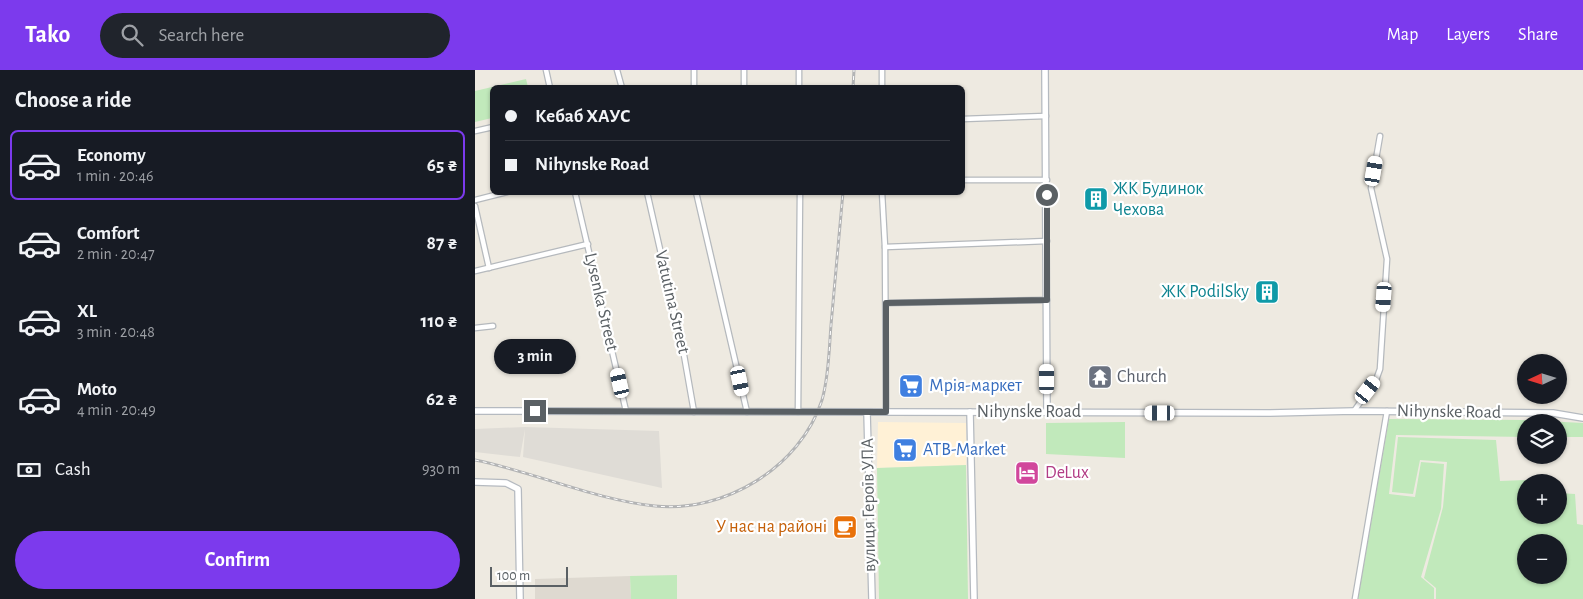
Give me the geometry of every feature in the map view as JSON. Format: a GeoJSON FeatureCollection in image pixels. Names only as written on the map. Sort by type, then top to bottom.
{"type":"FeatureCollection","features":[{"type":"Feature","properties":{"kind":"main road"},"geometry":{"type":"LineString","coordinates":[[1045,70],[1047,412]]}},
{"type":"Feature","properties":{"kind":"main road","name":"Nihynske Road"},"geometry":{"type":"LineString","coordinates":[[475,411],[1269,413],[1387,411],[1553,413],[1583,418]]}},
{"type":"Feature","properties":{"kind":"main road","name":"вулиця Героїв УПА"},"geometry":{"type":"LineString","coordinates":[[867,412],[872,599]]}},
{"type":"Feature","properties":{"kind":"main road"},"geometry":{"type":"LineString","coordinates":[[970,412],[974,599]]}},
{"type":"Feature","properties":{"kind":"main road"},"geometry":{"type":"LineString","coordinates":[[475,482],[506,483],[518,489],[520,599]]}},
{"type":"Feature","properties":{"kind":"street"},"geometry":{"type":"LineString","coordinates":[[546,70],[549,85]]}},
{"type":"Feature","properties":{"kind":"street"},"geometry":{"type":"LineString","coordinates":[[617,70],[621,85]]}},
{"type":"Feature","properties":{"kind":"street"},"geometry":{"type":"LineString","coordinates":[[693,85],[694,70]]}},
{"type":"Feature","properties":{"kind":"street"},"geometry":{"type":"LineString","coordinates":[[744,70],[744,85]]}},
{"type":"Feature","properties":{"kind":"street"},"geometry":{"type":"LineString","coordinates":[[799,70],[799,85]]}},
{"type":"Feature","properties":{"kind":"street"},"geometry":{"type":"LineString","coordinates":[[882,70],[882,85]]}},
{"type":"Feature","properties":{"kind":"street"},"geometry":{"type":"LineString","coordinates":[[965,119],[1046,116]]}},
{"type":"Feature","properties":{"kind":"street"},"geometry":{"type":"LineString","coordinates":[[475,131],[490,128]]}},
{"type":"Feature","properties":{"kind":"street"},"geometry":{"type":"LineString","coordinates":[[1354,411],[1376,380],[1380,369],[1387,259],[1371,188],[1380,136]]}},
{"type":"Feature","properties":{"kind":"street"},"geometry":{"type":"LineString","coordinates":[[965,180],[1047,180]]}},
{"type":"Feature","properties":{"kind":"street"},"geometry":{"type":"LineString","coordinates":[[475,200],[495,195]]}},
{"type":"Feature","properties":{"kind":"street","name":"Lysenka Street"},"geometry":{"type":"LineString","coordinates":[[576,195],[626,411]]}},
{"type":"Feature","properties":{"kind":"street","name":"Vatutina Street"},"geometry":{"type":"LineString","coordinates":[[648,195],[684,355],[694,412]]}},
{"type":"Feature","properties":{"kind":"street"},"geometry":{"type":"LineString","coordinates":[[697,195],[747,412]]}},
{"type":"Feature","properties":{"kind":"street"},"geometry":{"type":"LineString","coordinates":[[798,412],[800,195]]}},
{"type":"Feature","properties":{"kind":"street"},"geometry":{"type":"LineString","coordinates":[[883,195],[886,412]]}},
{"type":"Feature","properties":{"kind":"street"},"geometry":{"type":"LineString","coordinates":[[475,206],[489,268]]}},
{"type":"Feature","properties":{"kind":"street"},"geometry":{"type":"LineString","coordinates":[[885,247],[1047,241]]}},
{"type":"Feature","properties":{"kind":"street"},"geometry":{"type":"LineString","coordinates":[[475,271],[587,244]]}},
{"type":"Feature","properties":{"kind":"street"},"geometry":{"type":"LineString","coordinates":[[886,303],[1047,300]]}},
{"type":"Feature","properties":{"kind":"street"},"geometry":{"type":"LineString","coordinates":[[475,328],[493,326]]}},
{"type":"Feature","properties":{"kind":"street"},"geometry":{"type":"LineString","coordinates":[[1355,599],[1387,411]]}},
{"type":"Feature","properties":{"kind":"shaded area"},"geometry":{"type":"Polygon","coordinates":[[[878,422],[966,423],[966,465],[877,468],[878,422]]]}},
{"type":"Feature","properties":{"kind":"shaded area"},"geometry":{"type":"Polygon","coordinates":[[[525,427],[659,431],[662,488],[523,457],[525,429],[520,457],[475,452],[475,429],[525,427]]]}},
{"type":"Feature","properties":{"kind":"shaded area"},"geometry":{"type":"Polygon","coordinates":[[[630,576],[631,599],[535,599],[535,579],[630,576]]]}},
{"type":"Feature","properties":{"kind":"green space"},"geometry":{"type":"Polygon","coordinates":[[[526,79],[528,85],[500,85],[526,79]]]}},
{"type":"Feature","properties":{"kind":"green space"},"geometry":{"type":"Polygon","coordinates":[[[490,87],[490,118],[475,122],[475,91],[490,87]]]}},
{"type":"Feature","properties":{"kind":"green space"},"geometry":{"type":"Polygon","coordinates":[[[1389,419],[1517,420],[1517,437],[1396,435],[1389,494],[1415,497],[1421,462],[1444,464],[1441,509],[1421,577],[1434,588],[1434,599],[1358,599],[1389,419]]]}},
{"type":"Feature","properties":{"kind":"green space"},"geometry":{"type":"Polygon","coordinates":[[[1125,422],[1125,458],[1046,454],[1046,423],[1125,422]]]}},
{"type":"Feature","properties":{"kind":"green space"},"geometry":{"type":"Polygon","coordinates":[[[1567,422],[1583,423],[1583,437],[1567,437],[1567,422]]]}},
{"type":"Feature","properties":{"kind":"green space"},"geometry":{"type":"Polygon","coordinates":[[[1398,437],[1496,440],[1500,481],[1517,480],[1517,524],[1567,524],[1567,494],[1575,494],[1577,524],[1583,525],[1583,599],[1436,599],[1436,588],[1424,578],[1443,507],[1447,462],[1420,460],[1413,494],[1392,492],[1398,437]]]}},
{"type":"Feature","properties":{"kind":"green space"},"geometry":{"type":"Polygon","coordinates":[[[966,465],[968,599],[879,599],[877,468],[966,465]]]}},
{"type":"Feature","properties":{"kind":"green space"},"geometry":{"type":"Polygon","coordinates":[[[677,575],[677,599],[631,599],[630,576],[677,575]]]}},
{"type":"Feature","properties":{"kind":"railway"},"geometry":{"type":"LineString","coordinates":[[853,85],[854,70]]}},
{"type":"Feature","properties":{"kind":"railway"},"geometry":{"type":"LineString","coordinates":[[475,460],[520,471],[610,498],[655,506],[681,506],[707,502],[732,493],[756,481],[778,465],[796,446],[811,424],[822,400],[826,382],[843,195]]}},
{"type":"Feature","properties":{"kind":"place","name":"ЖК Будинок Чехова"},"geometry":{"type":"Point","coordinates":[1096,199]}},
{"type":"Feature","properties":{"kind":"place","name":"ЖК PodilSky"},"geometry":{"type":"Point","coordinates":[1267,292]}},
{"type":"Feature","properties":{"kind":"place","name":"Church"},"geometry":{"type":"Point","coordinates":[1100,377]}},
{"type":"Feature","properties":{"kind":"place","name":"Мрія-маркет"},"geometry":{"type":"Point","coordinates":[911,386]}},
{"type":"Feature","properties":{"kind":"place","name":"ATB-Market"},"geometry":{"type":"Point","coordinates":[905,450]}},
{"type":"Feature","properties":{"kind":"place","name":"DeLux"},"geometry":{"type":"Point","coordinates":[1027,473]}},
{"type":"Feature","properties":{"kind":"place","name":"У нас на районі"},"geometry":{"type":"Point","coordinates":[845,527]}},
{"type":"Feature","properties":{"kind":"route"},"geometry":{"type":"LineString","coordinates":[[535,411],[886,412],[886,303],[1047,300],[1047,195]]}}]}
